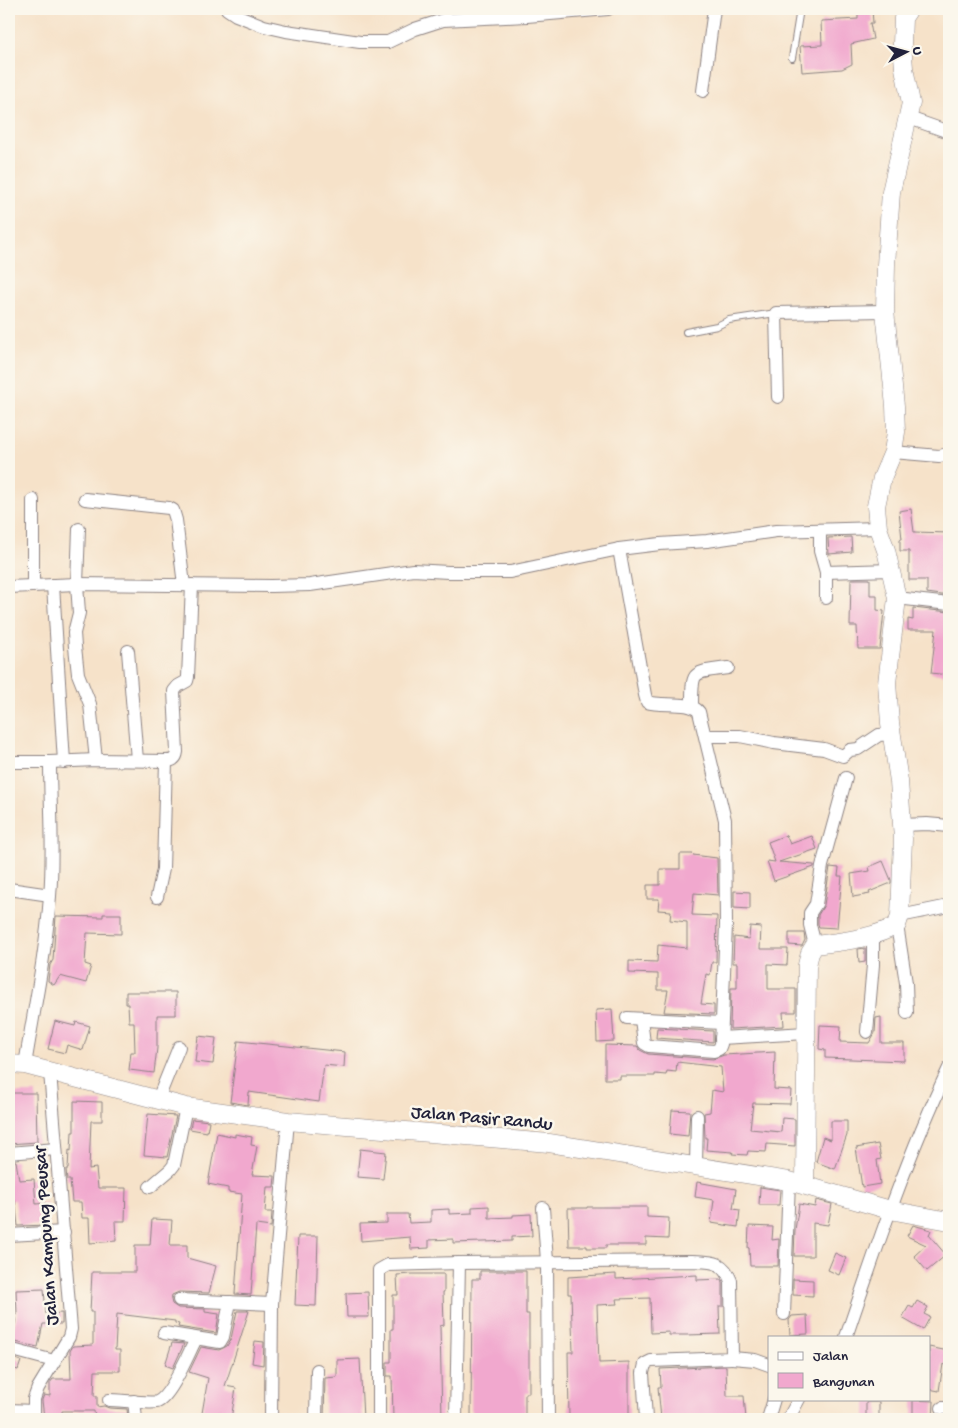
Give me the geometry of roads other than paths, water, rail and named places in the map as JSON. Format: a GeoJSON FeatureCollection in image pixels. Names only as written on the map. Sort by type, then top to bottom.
{"type":"FeatureCollection","features":[{"type":"Feature","properties":{"kind":"street"},"geometry":{"type":"LineString","coordinates":[[227,9],[236,15],[264,26],[304,34],[369,42],[388,42],[415,29],[443,20],[527,16],[576,10],[608,9]]}},
{"type":"Feature","properties":{"kind":"street"},"geometry":{"type":"LineString","coordinates":[[703,91],[714,9]]}},
{"type":"Feature","properties":{"kind":"street"},"geometry":{"type":"LineString","coordinates":[[907,1013],[906,983],[899,921],[903,873],[902,826],[899,781],[887,683],[897,598],[886,550],[878,528],[876,506],[878,494],[893,452],[896,432],[885,311],[890,198],[911,102],[904,68],[902,44],[903,18],[909,9]]}},
{"type":"Feature","properties":{"kind":"street"},"geometry":{"type":"LineString","coordinates":[[908,118],[949,132]]}},
{"type":"Feature","properties":{"kind":"street"},"geometry":{"type":"LineString","coordinates":[[778,397],[776,313],[885,311]]}},
{"type":"Feature","properties":{"kind":"street"},"geometry":{"type":"LineString","coordinates":[[893,452],[939,456],[949,454]]}},
{"type":"Feature","properties":{"kind":"street"},"geometry":{"type":"LineString","coordinates":[[9,762],[137,760],[166,762],[172,761],[176,757],[174,692],[178,686],[187,681],[188,677],[188,585],[173,510],[85,499]]}},
{"type":"Feature","properties":{"kind":"street"},"geometry":{"type":"LineString","coordinates":[[33,500],[33,585]]}},
{"type":"Feature","properties":{"kind":"street"},"geometry":{"type":"LineString","coordinates":[[9,587],[77,584],[141,586],[310,585],[413,570],[510,572],[619,549],[707,541],[776,530],[878,528]]}},
{"type":"Feature","properties":{"kind":"street"},"geometry":{"type":"LineString","coordinates":[[79,529],[77,584],[79,613],[74,633],[74,647],[78,674],[90,704],[96,760]]}},
{"type":"Feature","properties":{"kind":"street"},"geometry":{"type":"LineString","coordinates":[[820,530],[820,552],[826,572],[826,598]]}},
{"type":"Feature","properties":{"kind":"street"},"geometry":{"type":"LineString","coordinates":[[619,549],[647,702],[692,706],[699,712],[724,820],[726,925],[721,1038],[718,1049],[714,1051],[649,1046],[644,1043],[641,1019]]}},
{"type":"Feature","properties":{"kind":"street"},"geometry":{"type":"LineString","coordinates":[[826,572],[891,570]]}},
{"type":"Feature","properties":{"kind":"street"},"geometry":{"type":"LineString","coordinates":[[53,585],[64,762]]}},
{"type":"Feature","properties":{"kind":"street"},"geometry":{"type":"LineString","coordinates":[[897,598],[949,604]]}},
{"type":"Feature","properties":{"kind":"street"},"geometry":{"type":"LineString","coordinates":[[128,651],[137,760]]}},
{"type":"Feature","properties":{"kind":"street"},"geometry":{"type":"LineString","coordinates":[[692,706],[692,679],[694,676],[701,672],[728,668]]}},
{"type":"Feature","properties":{"kind":"street"},"geometry":{"type":"LineString","coordinates":[[705,736],[740,736],[774,743],[824,749],[843,756],[850,750],[858,749],[879,735],[892,734]]}},
{"type":"Feature","properties":{"kind":"street"},"geometry":{"type":"LineString","coordinates":[[17,1064],[44,962],[50,895],[50,762]]}},
{"type":"Feature","properties":{"kind":"street"},"geometry":{"type":"LineString","coordinates":[[157,897],[163,869],[166,762]]}},
{"type":"Feature","properties":{"kind":"street"},"geometry":{"type":"LineString","coordinates":[[784,1314],[797,1182],[806,1033],[806,965],[815,945],[810,925],[810,913],[816,904],[822,866],[846,778]]}},
{"type":"Feature","properties":{"kind":"street"},"geometry":{"type":"LineString","coordinates":[[902,826],[926,824],[949,826]]}},
{"type":"Feature","properties":{"kind":"street"},"geometry":{"type":"LineString","coordinates":[[9,889],[50,895]]}},
{"type":"Feature","properties":{"kind":"street"},"geometry":{"type":"LineString","coordinates":[[815,945],[873,936],[885,932],[899,921],[949,906]]}},
{"type":"Feature","properties":{"kind":"street"},"geometry":{"type":"LineString","coordinates":[[867,1032],[873,965],[873,936]]}},
{"type":"Feature","properties":{"kind":"street"},"geometry":{"type":"LineString","coordinates":[[626,1018],[721,1023]]}},
{"type":"Feature","properties":{"kind":"street"},"geometry":{"type":"LineString","coordinates":[[721,1038],[806,1033]]}},
{"type":"Feature","properties":{"kind":"street"},"geometry":{"type":"LineString","coordinates":[[158,1099],[179,1047]]}},
{"type":"Feature","properties":{"kind":"street","name":"Jalan Pasir Randu"},"geometry":{"type":"LineString","coordinates":[[17,1064],[186,1107],[288,1121],[549,1142],[797,1182],[890,1210],[949,1221]]}},
{"type":"Feature","properties":{"kind":"street"},"geometry":{"type":"LineString","coordinates":[[846,1336],[890,1210],[949,1068]]}},
{"type":"Feature","properties":{"kind":"street","name":"Jalan Kampung Peusar"},"geometry":{"type":"LineString","coordinates":[[34,1415],[34,1399],[38,1388],[69,1337],[71,1328],[50,1072]]}},
{"type":"Feature","properties":{"kind":"street"},"geometry":{"type":"LineString","coordinates":[[150,1187],[174,1165],[186,1107]]}},
{"type":"Feature","properties":{"kind":"street"},"geometry":{"type":"LineString","coordinates":[[696,1166],[697,1116]]}},
{"type":"Feature","properties":{"kind":"street"},"geometry":{"type":"LineString","coordinates":[[271,1419],[272,1304],[288,1121]]}},
{"type":"Feature","properties":{"kind":"street"},"geometry":{"type":"LineString","coordinates":[[9,1153],[56,1148]]}},
{"type":"Feature","properties":{"kind":"street"},"geometry":{"type":"LineString","coordinates":[[543,1208],[547,1261],[548,1419]]}},
{"type":"Feature","properties":{"kind":"street"},"geometry":{"type":"LineString","coordinates":[[9,1235],[64,1232]]}},
{"type":"Feature","properties":{"kind":"street"},"geometry":{"type":"LineString","coordinates":[[379,1419],[379,1270],[388,1265],[547,1261],[712,1262],[721,1265],[728,1272],[731,1281],[732,1358]]}},
{"type":"Feature","properties":{"kind":"street"},"geometry":{"type":"LineString","coordinates":[[456,1419],[459,1264]]}},
{"type":"Feature","properties":{"kind":"street"},"geometry":{"type":"LineString","coordinates":[[179,1300],[272,1304]]}},
{"type":"Feature","properties":{"kind":"street"},"geometry":{"type":"LineString","coordinates":[[164,1333],[220,1342],[223,1337],[230,1302]]}},
{"type":"Feature","properties":{"kind":"street"},"geometry":{"type":"LineString","coordinates":[[109,1400],[156,1402],[163,1398],[182,1370],[196,1339]]}},
{"type":"Feature","properties":{"kind":"street"},"geometry":{"type":"LineString","coordinates":[[9,1349],[54,1361]]}},
{"type":"Feature","properties":{"kind":"street"},"geometry":{"type":"LineString","coordinates":[[646,1419],[643,1373],[645,1364],[652,1361],[732,1358],[755,1360],[768,1364]]}},
{"type":"Feature","properties":{"kind":"street"},"geometry":{"type":"LineString","coordinates":[[316,1419],[317,1370]]}},
{"type":"Feature","properties":{"kind":"street"},"geometry":{"type":"LineString","coordinates":[[768,1419],[774,1400]]}},
{"type":"Feature","properties":{"kind":"street"},"geometry":{"type":"LineString","coordinates":[[788,1419],[798,1400]]}},
{"type":"Feature","properties":{"kind":"street"},"geometry":{"type":"LineString","coordinates":[[134,1401],[136,1419]]}},
{"type":"Feature","properties":{"kind":"street"},"geometry":{"type":"LineString","coordinates":[[9,1410],[34,1415]]}},
{"type":"Feature","properties":{"kind":"lane"},"geometry":{"type":"LineString","coordinates":[[792,58],[800,9]]}},
{"type":"Feature","properties":{"kind":"lane"},"geometry":{"type":"LineString","coordinates":[[686,332],[716,326],[729,320],[776,313]]}}]}
